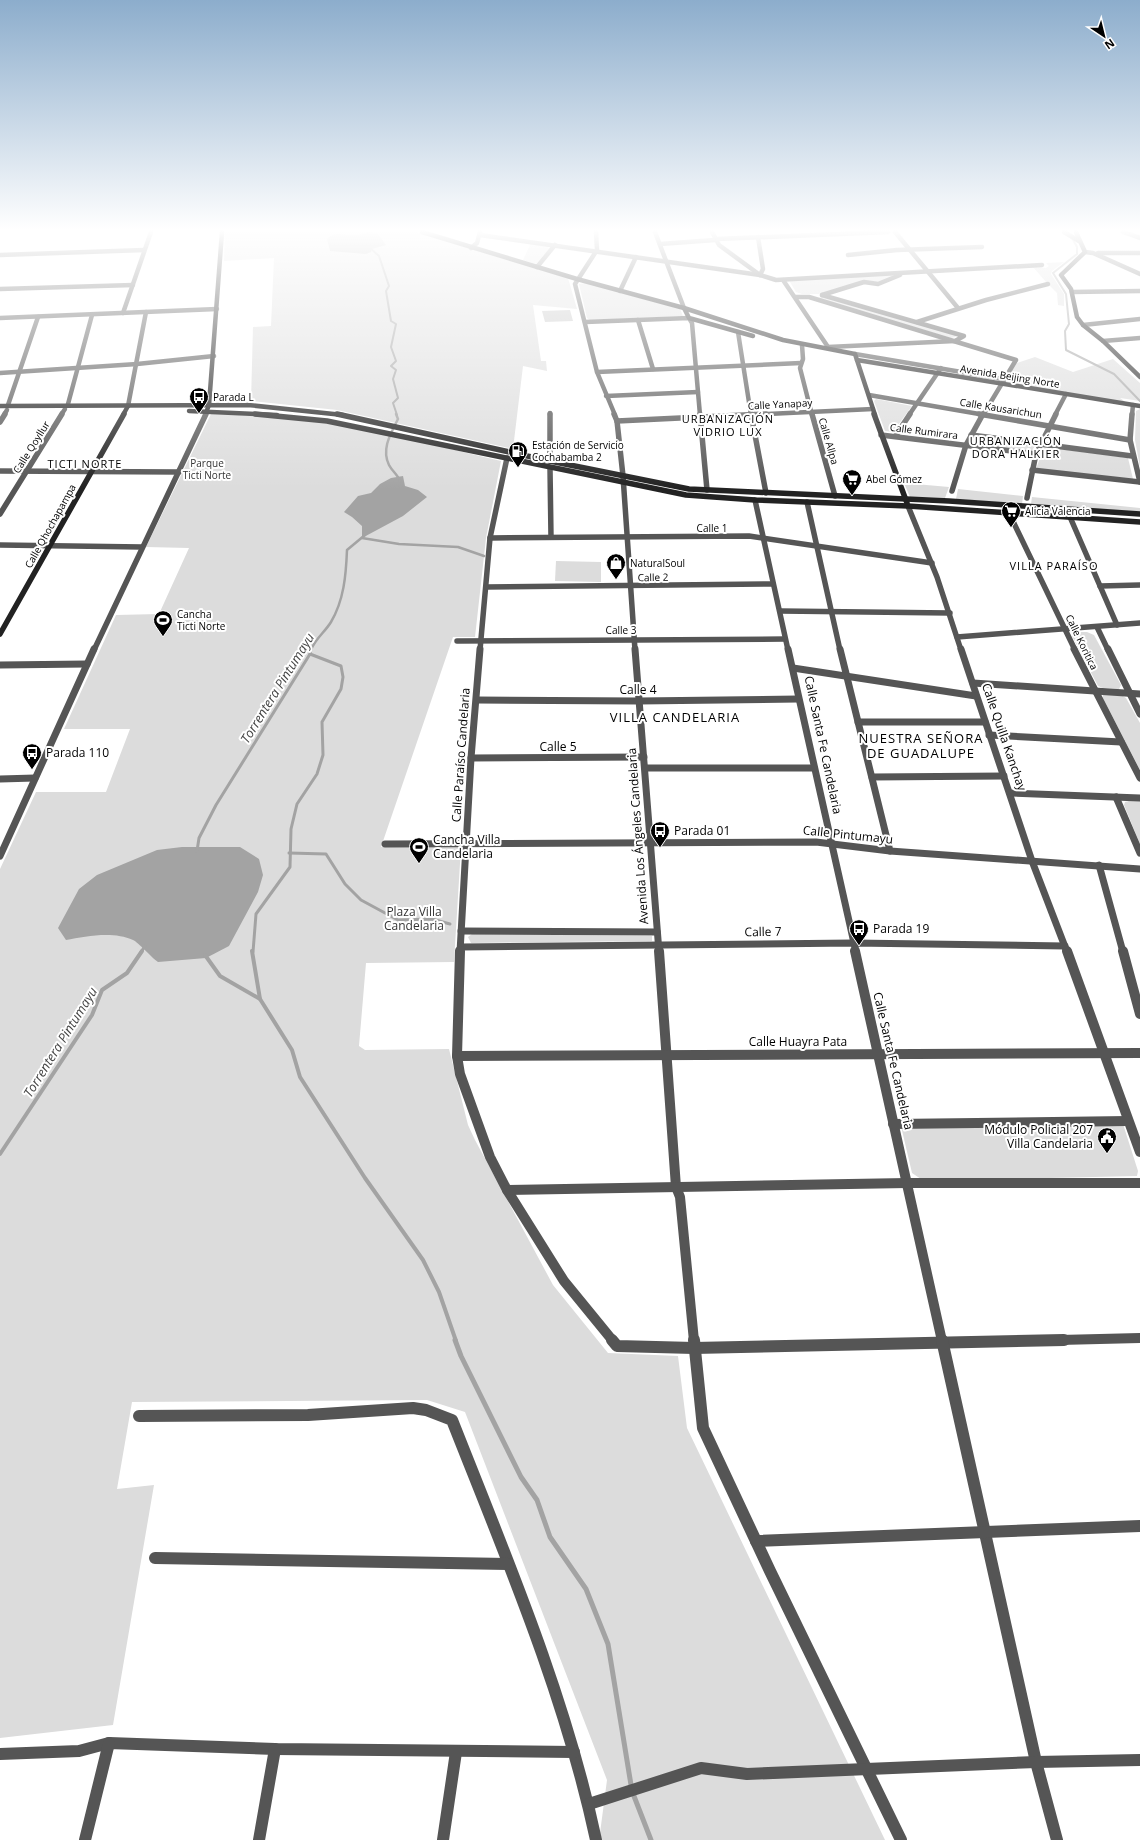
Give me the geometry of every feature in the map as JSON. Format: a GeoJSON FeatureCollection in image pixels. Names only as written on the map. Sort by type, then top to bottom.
{"type":"FeatureCollection","features":[{"type":"Feature","properties":{"kind":"main road"},"geometry":{"type":"LineString","coordinates":[[208,408],[216,318]]}},
{"type":"Feature","properties":{"kind":"main road","name":"Avenida Beijing Norte"},"geometry":{"type":"LineString","coordinates":[[689,318],[738,332],[856,357],[1140,406]]}},
{"type":"Feature","properties":{"kind":"main road","name":"Avenida Beijing Norte"},"geometry":{"type":"LineString","coordinates":[[715,318],[802,346],[827,348],[856,357]]}},
{"type":"Feature","properties":{"kind":"main road"},"geometry":{"type":"LineString","coordinates":[[1078,318],[1082,325],[1103,342],[1140,377]]}},
{"type":"Feature","properties":{"kind":"main road","name":"Calle Quilla Kanchay"},"geometry":{"type":"LineString","coordinates":[[856,357],[881,435],[904,499],[908,506]]}},
{"type":"Feature","properties":{"kind":"main road"},"geometry":{"type":"LineString","coordinates":[[0,406],[208,408],[248,405],[307,410],[334,413],[550,461],[683,488],[904,499],[1140,514]]}},
{"type":"Feature","properties":{"kind":"main road"},"geometry":{"type":"LineString","coordinates":[[0,410],[8,407]]}},
{"type":"Feature","properties":{"kind":"main road","name":"Calle Qhochapampa"},"geometry":{"type":"LineString","coordinates":[[0,634],[93,472],[127,408]]}},
{"type":"Feature","properties":{"kind":"main road"},"geometry":{"type":"LineString","coordinates":[[208,408],[300,417],[391,433],[550,468],[686,495],[755,500],[908,506],[1009,512],[1140,522]]}},
{"type":"Feature","properties":{"kind":"street"},"geometry":{"type":"LineString","coordinates":[[0,422],[8,407],[38,318]]}},
{"type":"Feature","properties":{"kind":"street","name":"Calle Qoyllur"},"geometry":{"type":"LineString","coordinates":[[0,514],[66,407],[91,318]]}},
{"type":"Feature","properties":{"kind":"street","name":"Calle Qhochapampa"},"geometry":{"type":"LineString","coordinates":[[127,408],[145,318]]}},
{"type":"Feature","properties":{"kind":"street","name":"Avenida Los Ángeles Candelaria"},"geometry":{"type":"LineString","coordinates":[[584,318],[597,372],[617,421],[624,483],[626,537],[646,768],[676,1186],[680,1197],[703,1428],[901,1840]]}},
{"type":"Feature","properties":{"kind":"street"},"geometry":{"type":"LineString","coordinates":[[585,322],[689,318],[692,323],[699,417],[707,490]]}},
{"type":"Feature","properties":{"kind":"street"},"geometry":{"type":"LineString","coordinates":[[808,318],[827,348],[955,341],[964,336],[902,318]]}},
{"type":"Feature","properties":{"kind":"street"},"geometry":{"type":"LineString","coordinates":[[878,318],[1016,360],[1001,381],[966,445],[952,491]]}},
{"type":"Feature","properties":{"kind":"street"},"geometry":{"type":"LineString","coordinates":[[917,322],[929,318]]}},
{"type":"Feature","properties":{"kind":"street"},"geometry":{"type":"LineString","coordinates":[[1082,325],[1140,319]]}},
{"type":"Feature","properties":{"kind":"street"},"geometry":{"type":"LineString","coordinates":[[638,320],[653,369]]}},
{"type":"Feature","properties":{"kind":"street"},"geometry":{"type":"LineString","coordinates":[[738,332],[751,415],[766,493]]}},
{"type":"Feature","properties":{"kind":"street"},"geometry":{"type":"LineString","coordinates":[[1103,342],[1140,338]]}},
{"type":"Feature","properties":{"kind":"street","name":"Calle Allpa"},"geometry":{"type":"LineString","coordinates":[[802,346],[800,368],[835,496]]}},
{"type":"Feature","properties":{"kind":"street"},"geometry":{"type":"LineString","coordinates":[[0,373],[137,364],[214,356]]}},
{"type":"Feature","properties":{"kind":"street"},"geometry":{"type":"LineString","coordinates":[[597,372],[801,363]]}},
{"type":"Feature","properties":{"kind":"street"},"geometry":{"type":"LineString","coordinates":[[896,435],[940,371]]}},
{"type":"Feature","properties":{"kind":"street"},"geometry":{"type":"LineString","coordinates":[[606,396],[698,392]]}},
{"type":"Feature","properties":{"kind":"street"},"geometry":{"type":"LineString","coordinates":[[1027,498],[1036,454],[1066,394]]}},
{"type":"Feature","properties":{"kind":"street","name":"Calle Kausarichun"},"geometry":{"type":"LineString","coordinates":[[869,395],[1130,440]]}},
{"type":"Feature","properties":{"kind":"street"},"geometry":{"type":"LineString","coordinates":[[1032,470],[1140,482],[1132,456],[1130,440],[1133,405]]}},
{"type":"Feature","properties":{"kind":"street"},"geometry":{"type":"LineString","coordinates":[[0,856],[142,547],[208,408]]}},
{"type":"Feature","properties":{"kind":"street","name":"Calle Yanapay"},"geometry":{"type":"LineString","coordinates":[[617,421],[873,409]]}},
{"type":"Feature","properties":{"kind":"street"},"geometry":{"type":"LineString","coordinates":[[550,413],[550,461]]}},
{"type":"Feature","properties":{"kind":"street","name":"Calle Rumirara"},"geometry":{"type":"LineString","coordinates":[[881,435],[896,435],[1036,454]]}},
{"type":"Feature","properties":{"kind":"street"},"geometry":{"type":"LineString","coordinates":[[971,435],[1132,456]]}},
{"type":"Feature","properties":{"kind":"street","name":"Calle Paraíso Candelaria"},"geometry":{"type":"LineString","coordinates":[[507,458],[490,538],[471,758],[461,931],[457,1056],[460,1074],[490,1157],[508,1190],[564,1281],[617,1346],[694,1348],[1140,1338]]}},
{"type":"Feature","properties":{"kind":"street"},"geometry":{"type":"LineString","coordinates":[[550,468],[551,537]]}},
{"type":"Feature","properties":{"kind":"street"},"geometry":{"type":"LineString","coordinates":[[0,471],[178,472]]}},
{"type":"Feature","properties":{"kind":"street","name":"Calle Santa Fe Candelaria"},"geometry":{"type":"LineString","coordinates":[[755,500],[785,639],[793,668],[798,699],[1036,1762],[1057,1840]]}},
{"type":"Feature","properties":{"kind":"street"},"geometry":{"type":"LineString","coordinates":[[807,502],[846,677],[890,851]]}},
{"type":"Feature","properties":{"kind":"street","name":"Calle Quilla Kanchay"},"geometry":{"type":"LineString","coordinates":[[908,506],[932,563],[950,613],[976,696],[1032,861],[1065,946],[1140,1152]]}},
{"type":"Feature","properties":{"kind":"street","name":"Calle Koritica"},"geometry":{"type":"LineString","coordinates":[[1009,512],[1094,690],[1140,778]]}},
{"type":"Feature","properties":{"kind":"street"},"geometry":{"type":"LineString","coordinates":[[1070,517],[1117,625]]}},
{"type":"Feature","properties":{"kind":"street","name":"Calle 1"},"geometry":{"type":"LineString","coordinates":[[490,538],[750,536],[932,563]]}},
{"type":"Feature","properties":{"kind":"street"},"geometry":{"type":"LineString","coordinates":[[0,545],[142,547]]}},
{"type":"Feature","properties":{"kind":"street","name":"Calle 2"},"geometry":{"type":"LineString","coordinates":[[486,587],[773,584]]}},
{"type":"Feature","properties":{"kind":"street"},"geometry":{"type":"LineString","coordinates":[[1100,586],[1140,585]]}},
{"type":"Feature","properties":{"kind":"street"},"geometry":{"type":"LineString","coordinates":[[780,611],[950,613]]}},
{"type":"Feature","properties":{"kind":"street"},"geometry":{"type":"LineString","coordinates":[[957,637],[1140,623]]}},
{"type":"Feature","properties":{"kind":"street"},"geometry":{"type":"LineString","coordinates":[[1097,627],[1140,714]]}},
{"type":"Feature","properties":{"kind":"street","name":"Calle 3"},"geometry":{"type":"LineString","coordinates":[[457,641],[785,639]]}},
{"type":"Feature","properties":{"kind":"street"},"geometry":{"type":"LineString","coordinates":[[0,665],[88,664]]}},
{"type":"Feature","properties":{"kind":"street"},"geometry":{"type":"LineString","coordinates":[[793,668],[976,696]]}},
{"type":"Feature","properties":{"kind":"street"},"geometry":{"type":"LineString","coordinates":[[973,683],[1140,694]]}},
{"type":"Feature","properties":{"kind":"street","name":"Calle 4"},"geometry":{"type":"LineString","coordinates":[[477,700],[639,701],[798,699]]}},
{"type":"Feature","properties":{"kind":"street"},"geometry":{"type":"LineString","coordinates":[[858,722],[985,722]]}},
{"type":"Feature","properties":{"kind":"street"},"geometry":{"type":"LineString","coordinates":[[989,735],[1121,742]]}},
{"type":"Feature","properties":{"kind":"street","name":"Calle 5"},"geometry":{"type":"LineString","coordinates":[[471,758],[644,758]]}},
{"type":"Feature","properties":{"kind":"street"},"geometry":{"type":"LineString","coordinates":[[646,768],[814,768]]}},
{"type":"Feature","properties":{"kind":"street"},"geometry":{"type":"LineString","coordinates":[[872,777],[1004,776]]}},
{"type":"Feature","properties":{"kind":"street"},"geometry":{"type":"LineString","coordinates":[[0,779],[36,778]]}},
{"type":"Feature","properties":{"kind":"street"},"geometry":{"type":"LineString","coordinates":[[1010,793],[1140,798]]}},
{"type":"Feature","properties":{"kind":"street"},"geometry":{"type":"LineString","coordinates":[[1116,797],[1140,853]]}},
{"type":"Feature","properties":{"kind":"street","name":"Calle Pintumayu"},"geometry":{"type":"LineString","coordinates":[[385,844],[816,842],[890,851],[1140,869]]}},
{"type":"Feature","properties":{"kind":"street"},"geometry":{"type":"LineString","coordinates":[[1099,865],[1140,1014]]}},
{"type":"Feature","properties":{"kind":"street"},"geometry":{"type":"LineString","coordinates":[[461,931],[657,932]]}},
{"type":"Feature","properties":{"kind":"street","name":"Calle 7"},"geometry":{"type":"LineString","coordinates":[[461,947],[853,943],[1065,946]]}},
{"type":"Feature","properties":{"kind":"street","name":"Calle Huayra Pata"},"geometry":{"type":"LineString","coordinates":[[457,1056],[1140,1053]]}},
{"type":"Feature","properties":{"kind":"street"},"geometry":{"type":"LineString","coordinates":[[893,1124],[1128,1121]]}},
{"type":"Feature","properties":{"kind":"street"},"geometry":{"type":"LineString","coordinates":[[508,1190],[907,1183],[1140,1183]]}},
{"type":"Feature","properties":{"kind":"street"},"geometry":{"type":"LineString","coordinates":[[138,1416],[308,1415],[413,1408],[426,1410],[452,1420],[508,1564],[564,1717],[589,1804],[596,1840]]}},
{"type":"Feature","properties":{"kind":"street"},"geometry":{"type":"LineString","coordinates":[[756,1541],[1140,1526]]}},
{"type":"Feature","properties":{"kind":"street"},"geometry":{"type":"LineString","coordinates":[[156,1558],[508,1564]]}},
{"type":"Feature","properties":{"kind":"street"},"geometry":{"type":"LineString","coordinates":[[0,1754],[79,1751],[110,1743],[275,1749],[574,1752]]}},
{"type":"Feature","properties":{"kind":"street"},"geometry":{"type":"LineString","coordinates":[[85,1840],[110,1743]]}},
{"type":"Feature","properties":{"kind":"street"},"geometry":{"type":"LineString","coordinates":[[259,1840],[275,1749]]}},
{"type":"Feature","properties":{"kind":"street"},"geometry":{"type":"LineString","coordinates":[[443,1840],[456,1752]]}},
{"type":"Feature","properties":{"kind":"street"},"geometry":{"type":"LineString","coordinates":[[589,1804],[700,1768],[747,1774],[1036,1762],[1140,1760]]}},
{"type":"Feature","properties":{"kind":"green space"},"geometry":{"type":"Polygon","coordinates":[[[271,318],[535,318],[541,361],[546,361],[547,371],[523,366],[513,449],[337,410],[251,401],[253,327],[271,326],[271,318]]]}},
{"type":"Feature","properties":{"kind":"green space"},"geometry":{"type":"Polygon","coordinates":[[[587,318],[640,318],[590,320],[587,318]]]}},
{"type":"Feature","properties":{"kind":"green space"},"geometry":{"type":"Polygon","coordinates":[[[884,318],[898,318],[955,335],[956,337],[951,338],[884,318]]]}},
{"type":"Feature","properties":{"kind":"green space"},"geometry":{"type":"Polygon","coordinates":[[[1035,357],[1073,372],[1113,359],[1140,383],[1140,401],[1120,398],[1127,403],[1004,382],[1017,363],[1035,357]]]}},
{"type":"Feature","properties":{"kind":"green space"},"geometry":{"type":"Polygon","coordinates":[[[876,399],[912,406],[893,432],[885,431],[874,401],[876,399]]]}},
{"type":"Feature","properties":{"kind":"green space"},"geometry":{"type":"Polygon","coordinates":[[[1140,409],[1140,467],[1135,440],[1136,411],[1140,409]]]}},
{"type":"Feature","properties":{"kind":"green space"},"geometry":{"type":"Polygon","coordinates":[[[211,414],[274,417],[335,424],[407,438],[501,461],[486,538],[475,637],[453,637],[381,847],[461,847],[454,962],[366,963],[359,1046],[365,1050],[449,1049],[468,1125],[553,1285],[608,1353],[678,1356],[687,1428],[885,1840],[602,1840],[600,1833],[607,1780],[465,1412],[427,1400],[132,1402],[117,1489],[154,1485],[113,1725],[0,1738],[0,869],[36,792],[106,792],[130,729],[64,729],[116,615],[159,614],[189,548],[146,547],[211,414]]]}},
{"type":"Feature","properties":{"kind":"green space"},"geometry":{"type":"Polygon","coordinates":[[[975,437],[1035,445],[1032,452],[972,443],[975,437]]]}},
{"type":"Feature","properties":{"kind":"green space"},"geometry":{"type":"Polygon","coordinates":[[[1044,447],[1128,458],[1133,479],[1036,469],[1044,447]]]}},
{"type":"Feature","properties":{"kind":"green space"},"geometry":{"type":"Polygon","coordinates":[[[904,483],[949,487],[945,498],[910,497],[904,483]]]}},
{"type":"Feature","properties":{"kind":"green space"},"geometry":{"type":"Polygon","coordinates":[[[958,489],[1023,496],[1022,504],[956,499],[958,489]]]}},
{"type":"Feature","properties":{"kind":"green space"},"geometry":{"type":"Polygon","coordinates":[[[1032,497],[1140,508],[1140,512],[1031,504],[1032,497]]]}},
{"type":"Feature","properties":{"kind":"green space"},"geometry":{"type":"Polygon","coordinates":[[[556,561],[601,562],[601,582],[555,581],[556,561]]]}},
{"type":"Feature","properties":{"kind":"green space"},"geometry":{"type":"Polygon","coordinates":[[[1074,632],[1087,632],[1094,635],[1121,685],[1119,689],[1103,688],[1098,686],[1072,636],[1074,632]]]}},
{"type":"Feature","properties":{"kind":"green space"},"geometry":{"type":"Polygon","coordinates":[[[1103,695],[1121,695],[1126,698],[1140,723],[1140,770],[1103,698],[1103,695]]]}},
{"type":"Feature","properties":{"kind":"green space"},"geometry":{"type":"Polygon","coordinates":[[[1140,801],[1140,844],[1124,805],[1125,802],[1140,801]]]}},
{"type":"Feature","properties":{"kind":"green space"},"geometry":{"type":"Polygon","coordinates":[[[472,934],[652,936],[652,941],[471,943],[468,937],[472,934]]]}},
{"type":"Feature","properties":{"kind":"green space"},"geometry":{"type":"Polygon","coordinates":[[[1123,1124],[1138,1171],[1137,1176],[924,1181],[912,1173],[901,1126],[1123,1124]]]}},
{"type":"Feature","properties":{"kind":"shaded area"},"geometry":{"type":"Polygon","coordinates":[[[403,476],[405,486],[418,490],[427,497],[403,516],[362,538],[362,526],[344,512],[358,496],[371,493],[380,484],[391,478],[403,476]]]}},
{"type":"Feature","properties":{"kind":"shaded area"},"geometry":{"type":"Polygon","coordinates":[[[182,847],[240,847],[259,859],[263,875],[258,892],[229,946],[206,958],[158,962],[135,941],[125,937],[100,935],[66,940],[58,928],[79,889],[97,875],[157,850],[182,847]]]}},
{"type":"Feature","properties":{"kind":"building"},"geometry":{"type":"Polygon","coordinates":[[[544,318],[572,318],[573,321],[545,322],[544,318]]]}},
{"type":"Feature","properties":{"kind":"waterway","name":"Torrentera Pintumayu"},"geometry":{"type":"LineString","coordinates":[[390,318],[391,321],[396,324],[391,347],[396,361],[391,366],[396,370],[393,379],[398,398],[393,403],[397,415]]}},
{"type":"Feature","properties":{"kind":"waterway"},"geometry":{"type":"LineString","coordinates":[[1068,318],[1069,324],[1065,331],[1066,350],[1114,374],[1140,401]]}},
{"type":"Feature","properties":{"kind":"waterway","name":"Torrentera Pintumayu"},"geometry":{"type":"LineString","coordinates":[[396,414],[398,419],[388,441],[386,453],[389,465],[400,481]]}},
{"type":"Feature","properties":{"kind":"waterway","name":"Torrentera Pintumayu"},"geometry":{"type":"LineString","coordinates":[[311,650],[315,642],[331,622],[339,605],[345,578],[347,550],[365,535]]}},
{"type":"Feature","properties":{"kind":"waterway"},"geometry":{"type":"LineString","coordinates":[[362,538],[399,544],[458,547],[484,556]]}},
{"type":"Feature","properties":{"kind":"waterway","name":"Torrentera Pintumayu"},"geometry":{"type":"LineString","coordinates":[[310,654],[311,649]]}},
{"type":"Feature","properties":{"kind":"waterway","name":"Torrentera Pintumayu"},"geometry":{"type":"LineString","coordinates":[[197,851],[199,838],[216,805],[310,654]]}},
{"type":"Feature","properties":{"kind":"waterway"},"geometry":{"type":"LineString","coordinates":[[290,853],[291,829],[297,804],[317,774],[323,755],[322,722],[341,689],[343,677],[341,666],[310,654]]}},
{"type":"Feature","properties":{"kind":"waterway"},"geometry":{"type":"LineString","coordinates":[[253,952],[256,914],[290,867],[290,853]]}},
{"type":"Feature","properties":{"kind":"waterway"},"geometry":{"type":"LineString","coordinates":[[290,853],[326,854],[345,884],[361,900],[398,920],[432,919],[450,924]]}},
{"type":"Feature","properties":{"kind":"waterway","name":"Torrentera Pintumayu"},"geometry":{"type":"LineString","coordinates":[[141,952],[145,946]]}},
{"type":"Feature","properties":{"kind":"waterway","name":"Torrentera Pintumayu"},"geometry":{"type":"LineString","coordinates":[[0,1154],[92,1015],[102,990],[127,973],[142,951]]}},
{"type":"Feature","properties":{"kind":"waterway"},"geometry":{"type":"LineString","coordinates":[[252,951],[260,999]]}},
{"type":"Feature","properties":{"kind":"waterway"},"geometry":{"type":"LineString","coordinates":[[205,955],[220,976],[260,999]]}},
{"type":"Feature","properties":{"kind":"waterway"},"geometry":{"type":"LineString","coordinates":[[260,999],[292,1050],[300,1077],[365,1178],[423,1260],[439,1292],[456,1341]]}},
{"type":"Feature","properties":{"kind":"waterway"},"geometry":{"type":"LineString","coordinates":[[455,1340],[461,1356],[521,1477],[537,1500],[550,1537],[586,1589],[608,1644],[632,1791],[651,1840]]}},
{"type":"Feature","properties":{"kind":"place","name":"Parada L"},"geometry":{"type":"Point","coordinates":[199,414]}},
{"type":"Feature","properties":{"kind":"place","name":"Estación de Servicio Cochabamba 2"},"geometry":{"type":"Point","coordinates":[518,468]}},
{"type":"Feature","properties":{"kind":"place","name":"Abel Gómez"},"geometry":{"type":"Point","coordinates":[852,496]}},
{"type":"Feature","properties":{"kind":"place","name":"Alicia Valencia"},"geometry":{"type":"Point","coordinates":[1011,528]}},
{"type":"Feature","properties":{"kind":"place","name":"NaturalSoul"},"geometry":{"type":"Point","coordinates":[616,580]}},
{"type":"Feature","properties":{"kind":"place","name":"Cancha Ticti Norte"},"geometry":{"type":"Point","coordinates":[163,637]}},
{"type":"Feature","properties":{"kind":"place","name":"Parada 110"},"geometry":{"type":"Point","coordinates":[32,770]}},
{"type":"Feature","properties":{"kind":"place","name":"Parada 01"},"geometry":{"type":"Point","coordinates":[660,848]}},
{"type":"Feature","properties":{"kind":"place","name":"Cancha Villa Candelaria"},"geometry":{"type":"Point","coordinates":[419,864]}},
{"type":"Feature","properties":{"kind":"place","name":"Parada 19"},"geometry":{"type":"Point","coordinates":[859,946]}},
{"type":"Feature","properties":{"kind":"place","name":"Módulo Policial 207 Villa Candelaria"},"geometry":{"type":"Point","coordinates":[1107,1154]}},
{"type":"Feature","properties":{"kind":"district","name":"URBANIZACIÓN VIDRIO LUX"},"geometry":{"type":"Point","coordinates":[728,425]}},
{"type":"Feature","properties":{"kind":"district","name":"URBANIZACIÓN DORA HALKIER"},"geometry":{"type":"Point","coordinates":[1016,447]}},
{"type":"Feature","properties":{"kind":"district","name":"TICTI NORTE"},"geometry":{"type":"Point","coordinates":[85,464]}},
{"type":"Feature","properties":{"kind":"district","name":"VILLA PARAÍSO"},"geometry":{"type":"Point","coordinates":[1054,566]}},
{"type":"Feature","properties":{"kind":"district","name":"VILLA CANDELARIA"},"geometry":{"type":"Point","coordinates":[675,717]}},
{"type":"Feature","properties":{"kind":"district","name":"NUESTRA SEÑORA DE GUADALUPE"},"geometry":{"type":"Point","coordinates":[921,746]}},
{"type":"Feature","properties":{"kind":"park label","name":"Parque Ticti Norte"},"geometry":{"type":"Point","coordinates":[207,468]}},
{"type":"Feature","properties":{"kind":"park label","name":"Plaza Villa Candelaria"},"geometry":{"type":"Point","coordinates":[414,919]}}]}
